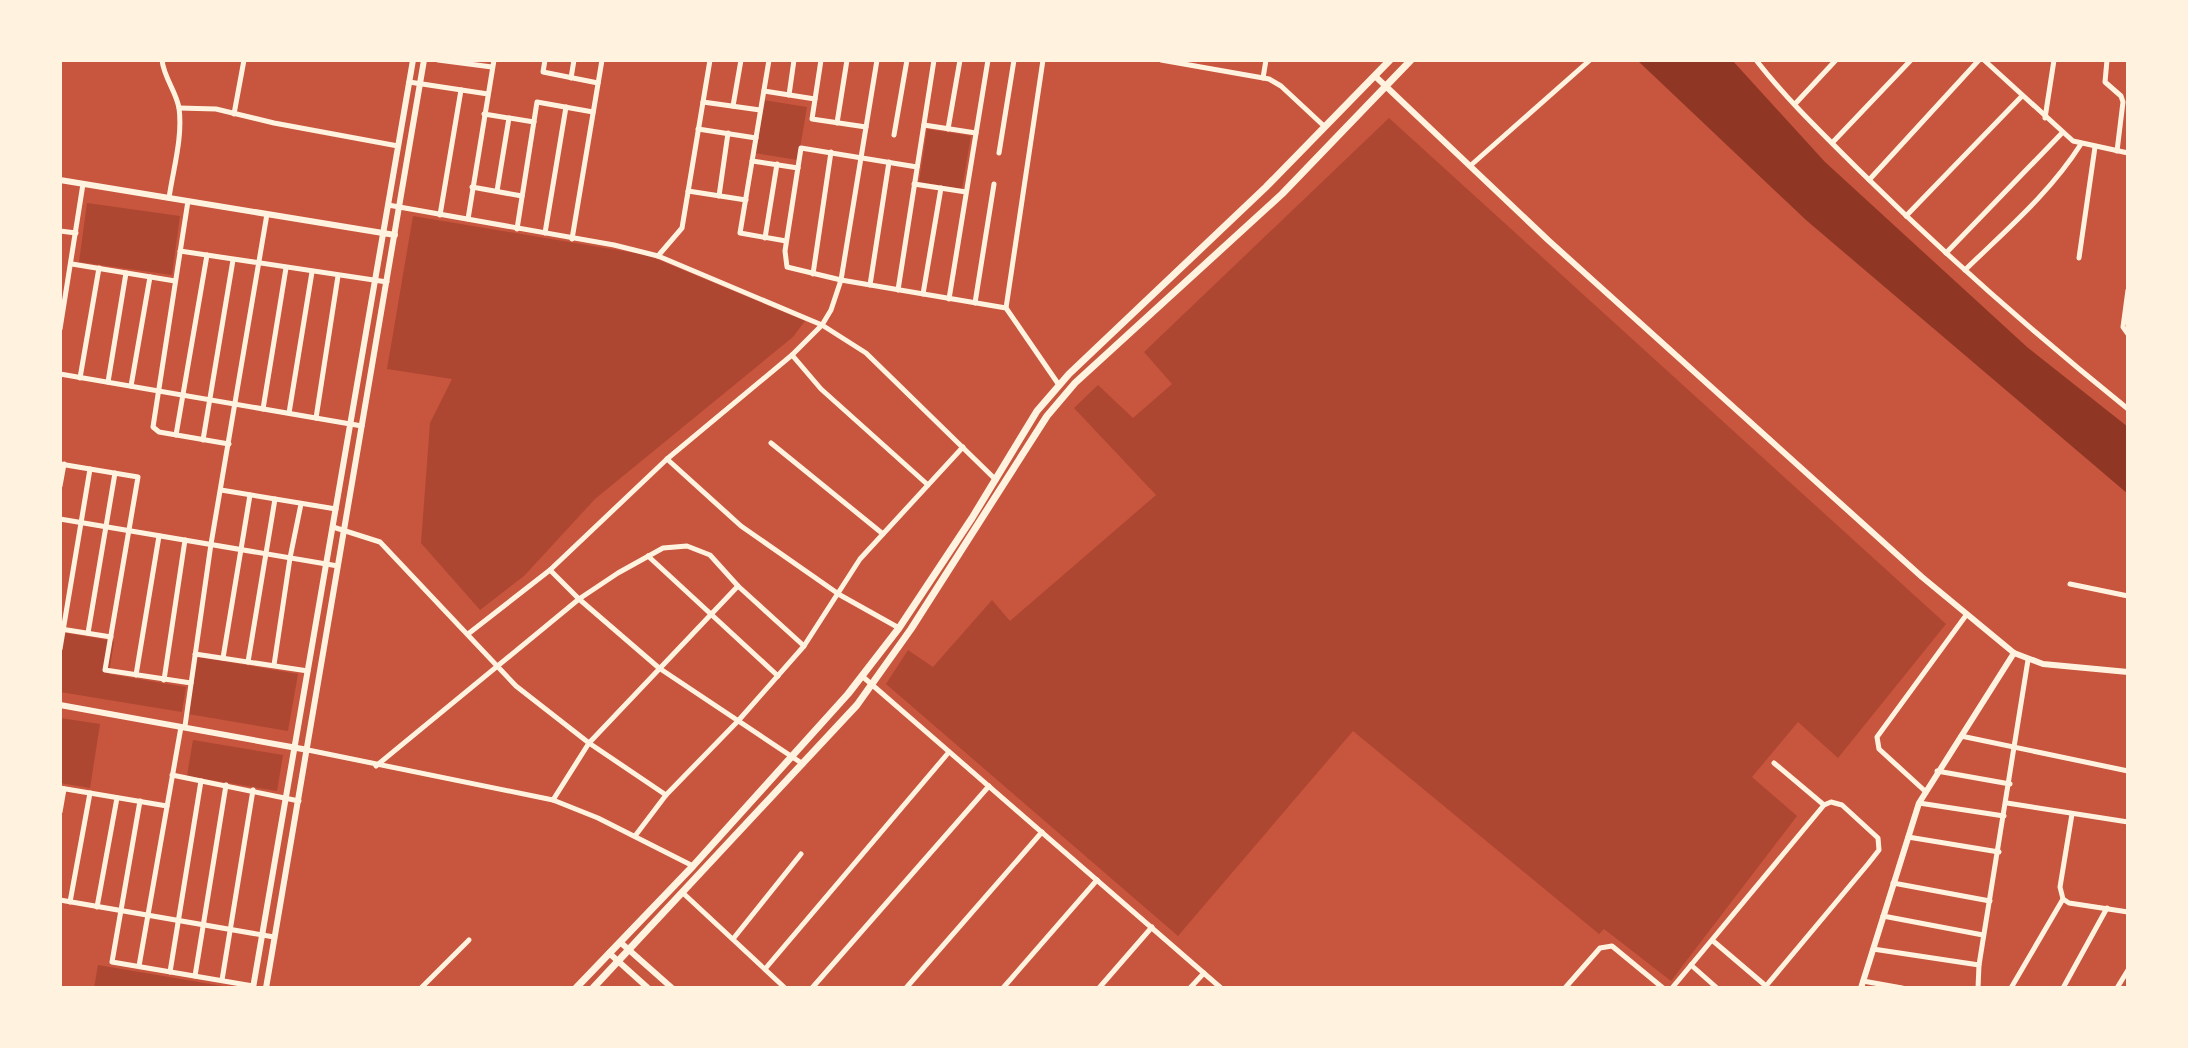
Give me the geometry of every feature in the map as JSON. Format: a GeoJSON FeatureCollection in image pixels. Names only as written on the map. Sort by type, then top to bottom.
{"type":"FeatureCollection","features":[{"type":"Feature","properties":{"kind":"main road"},"geometry":{"type":"LineString","coordinates":[[576,988],[693,866],[862,676],[899,628],[996,480],[1037,411],[1059,385],[1326,128],[1390,60]]}},
{"type":"Feature","properties":{"kind":"main road"},"geometry":{"type":"LineString","coordinates":[[593,988],[857,705],[911,629],[1047,416],[1075,383],[1282,194],[1411,60]]}},
{"type":"Feature","properties":{"kind":"main road"},"geometry":{"type":"LineString","coordinates":[[1117,329],[1126,337]]}},
{"type":"Feature","properties":{"kind":"street"},"geometry":{"type":"LineString","coordinates":[[162,60],[179,108],[169,198]]}},
{"type":"Feature","properties":{"kind":"street"},"geometry":{"type":"LineString","coordinates":[[234,114],[244,60]]}},
{"type":"Feature","properties":{"kind":"street"},"geometry":{"type":"LineString","coordinates":[[140,801],[112,962],[253,987],[413,60]]}},
{"type":"Feature","properties":{"kind":"street"},"geometry":{"type":"LineString","coordinates":[[266,988],[424,60]]}},
{"type":"Feature","properties":{"kind":"street"},"geometry":{"type":"LineString","coordinates":[[438,60],[493,63],[468,219]]}},
{"type":"Feature","properties":{"kind":"street"},"geometry":{"type":"LineString","coordinates":[[545,60],[543,72],[598,83]]}},
{"type":"Feature","properties":{"kind":"street"},"geometry":{"type":"LineString","coordinates":[[571,78],[574,60]]}},
{"type":"Feature","properties":{"kind":"street"},"geometry":{"type":"LineString","coordinates":[[572,239],[602,60]]}},
{"type":"Feature","properties":{"kind":"street"},"geometry":{"type":"LineString","coordinates":[[658,256],[682,228],[710,60]]}},
{"type":"Feature","properties":{"kind":"street"},"geometry":{"type":"LineString","coordinates":[[733,106],[741,60]]}},
{"type":"Feature","properties":{"kind":"street"},"geometry":{"type":"LineString","coordinates":[[769,60],[740,233],[786,241]]}},
{"type":"Feature","properties":{"kind":"street"},"geometry":{"type":"LineString","coordinates":[[789,95],[794,60]]}},
{"type":"Feature","properties":{"kind":"street"},"geometry":{"type":"LineString","coordinates":[[821,60],[812,119],[866,127]]}},
{"type":"Feature","properties":{"kind":"street"},"geometry":{"type":"LineString","coordinates":[[837,123],[847,60]]}},
{"type":"Feature","properties":{"kind":"street"},"geometry":{"type":"LineString","coordinates":[[468,634],[550,570],[667,459],[792,355],[822,325],[841,280],[877,60]]}},
{"type":"Feature","properties":{"kind":"street"},"geometry":{"type":"LineString","coordinates":[[894,135],[907,60]]}},
{"type":"Feature","properties":{"kind":"street"},"geometry":{"type":"LineString","coordinates":[[898,290],[934,60]]}},
{"type":"Feature","properties":{"kind":"street"},"geometry":{"type":"LineString","coordinates":[[948,129],[960,60]]}},
{"type":"Feature","properties":{"kind":"street"},"geometry":{"type":"LineString","coordinates":[[949,299],[988,60]]}},
{"type":"Feature","properties":{"kind":"street"},"geometry":{"type":"LineString","coordinates":[[999,153],[1014,60]]}},
{"type":"Feature","properties":{"kind":"street"},"geometry":{"type":"LineString","coordinates":[[1043,60],[1006,308],[1059,385]]}},
{"type":"Feature","properties":{"kind":"street"},"geometry":{"type":"LineString","coordinates":[[1161,60],[1263,78],[1281,86],[1326,128]]}},
{"type":"Feature","properties":{"kind":"street"},"geometry":{"type":"LineString","coordinates":[[1205,68],[1206,60]]}},
{"type":"Feature","properties":{"kind":"street"},"geometry":{"type":"LineString","coordinates":[[1263,78],[1266,60]]}},
{"type":"Feature","properties":{"kind":"street"},"geometry":{"type":"LineString","coordinates":[[1470,166],[1590,60]]}},
{"type":"Feature","properties":{"kind":"street"},"geometry":{"type":"LineString","coordinates":[[1757,60],[1832,143],[1906,216],[2043,339],[2128,409]]}},
{"type":"Feature","properties":{"kind":"street"},"geometry":{"type":"LineString","coordinates":[[1795,104],[1836,60]]}},
{"type":"Feature","properties":{"kind":"street"},"geometry":{"type":"LineString","coordinates":[[1832,143],[1911,60]]}},
{"type":"Feature","properties":{"kind":"street"},"geometry":{"type":"LineString","coordinates":[[1869,180],[1982,60],[2062,133],[2081,144],[2128,153]]}},
{"type":"Feature","properties":{"kind":"street"},"geometry":{"type":"LineString","coordinates":[[1996,72],[1998,60]]}},
{"type":"Feature","properties":{"kind":"street"},"geometry":{"type":"LineString","coordinates":[[2045,118],[2054,60]]}},
{"type":"Feature","properties":{"kind":"street"},"geometry":{"type":"LineString","coordinates":[[2107,60],[2105,82],[2123,102],[2117,151]]}},
{"type":"Feature","properties":{"kind":"street"},"geometry":{"type":"LineString","coordinates":[[1375,76],[1548,240],[1884,543],[2014,653],[2043,664],[2128,672]]}},
{"type":"Feature","properties":{"kind":"street"},"geometry":{"type":"LineString","coordinates":[[409,82],[488,94]]}},
{"type":"Feature","properties":{"kind":"street"},"geometry":{"type":"LineString","coordinates":[[440,215],[461,90]]}},
{"type":"Feature","properties":{"kind":"street"},"geometry":{"type":"LineString","coordinates":[[764,91],[815,99]]}},
{"type":"Feature","properties":{"kind":"street"},"geometry":{"type":"LineString","coordinates":[[1906,216],[2022,96]]}},
{"type":"Feature","properties":{"kind":"street"},"geometry":{"type":"LineString","coordinates":[[517,229],[537,102],[593,112]]}},
{"type":"Feature","properties":{"kind":"street"},"geometry":{"type":"LineString","coordinates":[[703,102],[760,110]]}},
{"type":"Feature","properties":{"kind":"street"},"geometry":{"type":"LineString","coordinates":[[179,108],[205,107],[398,146]]}},
{"type":"Feature","properties":{"kind":"street"},"geometry":{"type":"LineString","coordinates":[[545,233],[566,107]]}},
{"type":"Feature","properties":{"kind":"street"},"geometry":{"type":"LineString","coordinates":[[484,114],[534,122]]}},
{"type":"Feature","properties":{"kind":"street"},"geometry":{"type":"LineString","coordinates":[[497,191],[509,118]]}},
{"type":"Feature","properties":{"kind":"street"},"geometry":{"type":"LineString","coordinates":[[924,125],[976,133]]}},
{"type":"Feature","properties":{"kind":"street"},"geometry":{"type":"LineString","coordinates":[[698,129],[756,138]]}},
{"type":"Feature","properties":{"kind":"street"},"geometry":{"type":"LineString","coordinates":[[719,196],[728,133]]}},
{"type":"Feature","properties":{"kind":"street"},"geometry":{"type":"LineString","coordinates":[[1946,253],[2062,133]]}},
{"type":"Feature","properties":{"kind":"street"},"geometry":{"type":"LineString","coordinates":[[1965,270],[2041,196],[2081,144]]}},
{"type":"Feature","properties":{"kind":"street"},"geometry":{"type":"LineString","coordinates":[[2079,258],[2095,147]]}},
{"type":"Feature","properties":{"kind":"street"},"geometry":{"type":"LineString","coordinates":[[917,167],[801,148],[786,241],[787,267],[841,280],[1006,308]]}},
{"type":"Feature","properties":{"kind":"street"},"geometry":{"type":"LineString","coordinates":[[813,274],[831,152]]}},
{"type":"Feature","properties":{"kind":"street"},"geometry":{"type":"LineString","coordinates":[[752,161],[798,168]]}},
{"type":"Feature","properties":{"kind":"street"},"geometry":{"type":"LineString","coordinates":[[870,285],[889,162]]}},
{"type":"Feature","properties":{"kind":"street"},"geometry":{"type":"LineString","coordinates":[[765,238],[777,164]]}},
{"type":"Feature","properties":{"kind":"street"},"geometry":{"type":"LineString","coordinates":[[60,180],[395,235]]}},
{"type":"Feature","properties":{"kind":"street"},"geometry":{"type":"LineString","coordinates":[[60,329],[83,184]]}},
{"type":"Feature","properties":{"kind":"street"},"geometry":{"type":"LineString","coordinates":[[914,184],[966,192]]}},
{"type":"Feature","properties":{"kind":"street"},"geometry":{"type":"LineString","coordinates":[[975,303],[994,184]]}},
{"type":"Feature","properties":{"kind":"street"},"geometry":{"type":"LineString","coordinates":[[472,187],[522,196]]}},
{"type":"Feature","properties":{"kind":"street"},"geometry":{"type":"LineString","coordinates":[[923,294],[941,188]]}},
{"type":"Feature","properties":{"kind":"street"},"geometry":{"type":"LineString","coordinates":[[688,191],[746,200]]}},
{"type":"Feature","properties":{"kind":"street"},"geometry":{"type":"LineString","coordinates":[[188,201],[153,427],[159,432],[229,444]]}},
{"type":"Feature","properties":{"kind":"street"},"geometry":{"type":"LineString","coordinates":[[388,205],[658,256],[822,325],[866,353],[996,480]]}},
{"type":"Feature","properties":{"kind":"street"},"geometry":{"type":"LineString","coordinates":[[139,966],[191,683],[211,544],[267,214]]}},
{"type":"Feature","properties":{"kind":"street"},"geometry":{"type":"LineString","coordinates":[[60,231],[76,233]]}},
{"type":"Feature","properties":{"kind":"street"},"geometry":{"type":"LineString","coordinates":[[180,251],[387,282]]}},
{"type":"Feature","properties":{"kind":"street"},"geometry":{"type":"LineString","coordinates":[[176,435],[207,255]]}},
{"type":"Feature","properties":{"kind":"street"},"geometry":{"type":"LineString","coordinates":[[203,440],[233,260]]}},
{"type":"Feature","properties":{"kind":"street"},"geometry":{"type":"LineString","coordinates":[[72,264],[175,281]]}},
{"type":"Feature","properties":{"kind":"street"},"geometry":{"type":"LineString","coordinates":[[80,378],[99,268]]}},
{"type":"Feature","properties":{"kind":"street"},"geometry":{"type":"LineString","coordinates":[[263,409],[286,268]]}},
{"type":"Feature","properties":{"kind":"street"},"geometry":{"type":"LineString","coordinates":[[289,413],[312,272]]}},
{"type":"Feature","properties":{"kind":"street"},"geometry":{"type":"LineString","coordinates":[[108,382],[126,273]]}},
{"type":"Feature","properties":{"kind":"street"},"geometry":{"type":"LineString","coordinates":[[316,418],[338,276]]}},
{"type":"Feature","properties":{"kind":"street"},"geometry":{"type":"LineString","coordinates":[[131,386],[150,277]]}},
{"type":"Feature","properties":{"kind":"street"},"geometry":{"type":"LineString","coordinates":[[2128,290],[2123,327],[2128,334]]}},
{"type":"Feature","properties":{"kind":"street"},"geometry":{"type":"LineString","coordinates":[[792,355],[821,389],[928,485]]}},
{"type":"Feature","properties":{"kind":"street"},"geometry":{"type":"LineString","coordinates":[[60,374],[362,426]]}},
{"type":"Feature","properties":{"kind":"street"},"geometry":{"type":"LineString","coordinates":[[771,443],[883,534]]}},
{"type":"Feature","properties":{"kind":"street"},"geometry":{"type":"LineString","coordinates":[[635,836],[666,795],[738,721],[804,646],[840,595],[860,559],[963,447]]}},
{"type":"Feature","properties":{"kind":"street"},"geometry":{"type":"LineString","coordinates":[[667,459],[741,526],[840,595],[899,628]]}},
{"type":"Feature","properties":{"kind":"street"},"geometry":{"type":"LineString","coordinates":[[60,486],[62,464],[138,477],[105,670],[191,683]]}},
{"type":"Feature","properties":{"kind":"street"},"geometry":{"type":"LineString","coordinates":[[60,649],[90,469]]}},
{"type":"Feature","properties":{"kind":"street"},"geometry":{"type":"LineString","coordinates":[[88,633],[115,473]]}},
{"type":"Feature","properties":{"kind":"street"},"geometry":{"type":"LineString","coordinates":[[221,490],[336,509]]}},
{"type":"Feature","properties":{"kind":"street"},"geometry":{"type":"LineString","coordinates":[[223,658],[250,495]]}},
{"type":"Feature","properties":{"kind":"street"},"geometry":{"type":"LineString","coordinates":[[248,662],[275,499]]}},
{"type":"Feature","properties":{"kind":"street"},"geometry":{"type":"LineString","coordinates":[[274,665],[301,504]]}},
{"type":"Feature","properties":{"kind":"street"},"geometry":{"type":"LineString","coordinates":[[60,519],[338,566]]}},
{"type":"Feature","properties":{"kind":"street"},"geometry":{"type":"LineString","coordinates":[[333,527],[380,542],[516,686],[589,743],[666,795]]}},
{"type":"Feature","properties":{"kind":"street"},"geometry":{"type":"LineString","coordinates":[[136,675],[159,536]]}},
{"type":"Feature","properties":{"kind":"street"},"geometry":{"type":"LineString","coordinates":[[164,680],[185,540]]}},
{"type":"Feature","properties":{"kind":"street"},"geometry":{"type":"LineString","coordinates":[[376,766],[579,599],[648,556],[676,545],[700,549],[716,561],[738,586],[804,646]]}},
{"type":"Feature","properties":{"kind":"street"},"geometry":{"type":"LineString","coordinates":[[648,556],[778,676]]}},
{"type":"Feature","properties":{"kind":"street"},"geometry":{"type":"LineString","coordinates":[[550,570],[659,668],[803,764]]}},
{"type":"Feature","properties":{"kind":"street"},"geometry":{"type":"LineString","coordinates":[[2070,584],[2128,596]]}},
{"type":"Feature","properties":{"kind":"street"},"geometry":{"type":"LineString","coordinates":[[553,800],[589,743],[738,586]]}},
{"type":"Feature","properties":{"kind":"street"},"geometry":{"type":"LineString","coordinates":[[1926,792],[1885,756],[1879,749],[1877,737],[1967,614]]}},
{"type":"Feature","properties":{"kind":"street"},"geometry":{"type":"LineString","coordinates":[[62,629],[111,637]]}},
{"type":"Feature","properties":{"kind":"street"},"geometry":{"type":"LineString","coordinates":[[1902,988],[1862,984],[1919,803],[2014,653]]}},
{"type":"Feature","properties":{"kind":"street"},"geometry":{"type":"LineString","coordinates":[[195,654],[308,671]]}},
{"type":"Feature","properties":{"kind":"street"},"geometry":{"type":"LineString","coordinates":[[1978,988],[1983,935],[2028,660]]}},
{"type":"Feature","properties":{"kind":"street"},"geometry":{"type":"LineString","coordinates":[[862,676],[1221,988]]}},
{"type":"Feature","properties":{"kind":"street"},"geometry":{"type":"LineString","coordinates":[[60,705],[295,747],[553,800],[598,818],[693,866]]}},
{"type":"Feature","properties":{"kind":"street"},"geometry":{"type":"LineString","coordinates":[[1961,736],[2128,771]]}},
{"type":"Feature","properties":{"kind":"street"},"geometry":{"type":"LineString","coordinates":[[765,969],[949,752]]}},
{"type":"Feature","properties":{"kind":"street"},"geometry":{"type":"LineString","coordinates":[[1774,763],[1824,805]]}},
{"type":"Feature","properties":{"kind":"street"},"geometry":{"type":"LineString","coordinates":[[1937,771],[2010,784]]}},
{"type":"Feature","properties":{"kind":"street"},"geometry":{"type":"LineString","coordinates":[[172,775],[299,801]]}},
{"type":"Feature","properties":{"kind":"street"},"geometry":{"type":"LineString","coordinates":[[170,972],[201,781]]}},
{"type":"Feature","properties":{"kind":"street"},"geometry":{"type":"LineString","coordinates":[[195,976],[226,785]]}},
{"type":"Feature","properties":{"kind":"street"},"geometry":{"type":"LineString","coordinates":[[812,988],[989,786]]}},
{"type":"Feature","properties":{"kind":"street"},"geometry":{"type":"LineString","coordinates":[[60,812],[62,788],[167,806]]}},
{"type":"Feature","properties":{"kind":"street"},"geometry":{"type":"LineString","coordinates":[[222,980],[253,790]]}},
{"type":"Feature","properties":{"kind":"street"},"geometry":{"type":"LineString","coordinates":[[70,902],[90,793]]}},
{"type":"Feature","properties":{"kind":"street"},"geometry":{"type":"LineString","coordinates":[[97,907],[117,798]]}},
{"type":"Feature","properties":{"kind":"street"},"geometry":{"type":"LineString","coordinates":[[1672,988],[1824,805],[1831,802],[1842,805],[1878,838],[1879,850],[1767,987],[1712,940]]}},
{"type":"Feature","properties":{"kind":"street"},"geometry":{"type":"LineString","coordinates":[[1919,803],[2004,816]]}},
{"type":"Feature","properties":{"kind":"street"},"geometry":{"type":"LineString","coordinates":[[2007,803],[2128,822]]}},
{"type":"Feature","properties":{"kind":"street"},"geometry":{"type":"LineString","coordinates":[[2072,814],[2060,887],[2063,899],[2069,903],[2128,912]]}},
{"type":"Feature","properties":{"kind":"street"},"geometry":{"type":"LineString","coordinates":[[906,988],[1042,832]]}},
{"type":"Feature","properties":{"kind":"street"},"geometry":{"type":"LineString","coordinates":[[1908,837],[1999,852]]}},
{"type":"Feature","properties":{"kind":"street"},"geometry":{"type":"LineString","coordinates":[[733,939],[801,854]]}},
{"type":"Feature","properties":{"kind":"street"},"geometry":{"type":"LineString","coordinates":[[1003,988],[1097,880]]}},
{"type":"Feature","properties":{"kind":"street"},"geometry":{"type":"LineString","coordinates":[[1893,883],[1990,901]]}},
{"type":"Feature","properties":{"kind":"street"},"geometry":{"type":"LineString","coordinates":[[683,893],[785,988]]}},
{"type":"Feature","properties":{"kind":"street"},"geometry":{"type":"LineString","coordinates":[[2011,988],[2063,899]]}},
{"type":"Feature","properties":{"kind":"street"},"geometry":{"type":"LineString","coordinates":[[60,900],[274,937]]}},
{"type":"Feature","properties":{"kind":"street"},"geometry":{"type":"LineString","coordinates":[[2063,988],[2107,908]]}},
{"type":"Feature","properties":{"kind":"street"},"geometry":{"type":"LineString","coordinates":[[1883,916],[1983,935]]}},
{"type":"Feature","properties":{"kind":"street"},"geometry":{"type":"LineString","coordinates":[[1099,988],[1152,927]]}},
{"type":"Feature","properties":{"kind":"street"},"geometry":{"type":"LineString","coordinates":[[421,988],[469,940]]}},
{"type":"Feature","properties":{"kind":"street"},"geometry":{"type":"LineString","coordinates":[[620,942],[672,988]]}},
{"type":"Feature","properties":{"kind":"street"},"geometry":{"type":"LineString","coordinates":[[1565,988],[1600,948],[1606,946],[1612,946],[1627,956],[1661,987]]}},
{"type":"Feature","properties":{"kind":"street"},"geometry":{"type":"LineString","coordinates":[[1872,949],[1979,965]]}},
{"type":"Feature","properties":{"kind":"street"},"geometry":{"type":"LineString","coordinates":[[609,953],[648,988]]}},
{"type":"Feature","properties":{"kind":"street"},"geometry":{"type":"LineString","coordinates":[[1691,965],[1717,988]]}},
{"type":"Feature","properties":{"kind":"street"},"geometry":{"type":"LineString","coordinates":[[2117,988],[2128,970]]}},
{"type":"Feature","properties":{"kind":"street"},"geometry":{"type":"LineString","coordinates":[[1190,988],[1204,973]]}},
{"type":"Feature","properties":{"kind":"shaded area"},"geometry":{"type":"Polygon","coordinates":[[[1637,60],[1732,60],[1825,162],[2027,347],[2128,427],[2128,494],[1806,220],[1637,60]]]}},
{"type":"Feature","properties":{"kind":"shaded area"},"geometry":{"type":"Polygon","coordinates":[[[763,100],[807,107],[798,160],[754,153],[763,100]]]}},
{"type":"Feature","properties":{"kind":"shaded area"},"geometry":{"type":"Polygon","coordinates":[[[1389,118],[1946,624],[1838,758],[1798,722],[1752,777],[1797,816],[1671,981],[1604,929],[1599,934],[1353,731],[1178,936],[886,684],[908,650],[933,667],[992,600],[1010,621],[1156,495],[1074,408],[1098,385],[1133,418],[1172,384],[1144,352],[1389,118]]]}},
{"type":"Feature","properties":{"kind":"shaded area"},"geometry":{"type":"Polygon","coordinates":[[[927,129],[971,136],[962,189],[919,182],[927,129]]]}},
{"type":"Feature","properties":{"kind":"shaded area"},"geometry":{"type":"Polygon","coordinates":[[[87,203],[180,216],[172,275],[79,262],[87,203]]]}},
{"type":"Feature","properties":{"kind":"shaded area"},"geometry":{"type":"Polygon","coordinates":[[[413,216],[647,255],[805,321],[793,337],[595,499],[524,576],[480,610],[421,543],[430,423],[452,379],[387,369],[413,216]]]}},
{"type":"Feature","properties":{"kind":"shaded area"},"geometry":{"type":"Polygon","coordinates":[[[60,632],[114,641],[109,674],[186,687],[182,712],[60,692],[60,632]]]}},
{"type":"Feature","properties":{"kind":"shaded area"},"geometry":{"type":"Polygon","coordinates":[[[198,657],[298,674],[288,731],[188,714],[198,657]]]}},
{"type":"Feature","properties":{"kind":"shaded area"},"geometry":{"type":"Polygon","coordinates":[[[60,718],[100,724],[90,788],[60,783],[60,718]]]}},
{"type":"Feature","properties":{"kind":"shaded area"},"geometry":{"type":"Polygon","coordinates":[[[193,740],[283,755],[277,791],[187,776],[193,740]]]}},
{"type":"Feature","properties":{"kind":"shaded area"},"geometry":{"type":"Polygon","coordinates":[[[98,965],[234,988],[94,988],[98,965]]]}}]}
